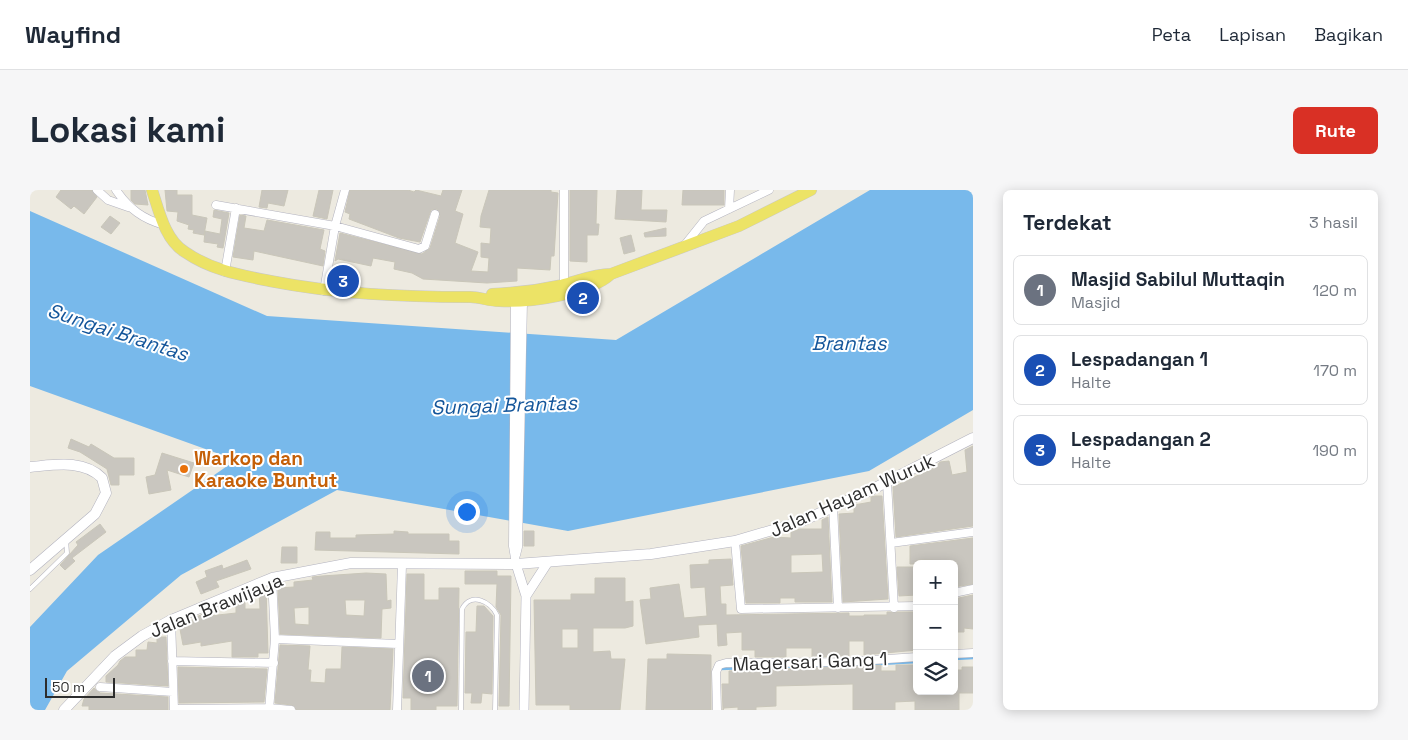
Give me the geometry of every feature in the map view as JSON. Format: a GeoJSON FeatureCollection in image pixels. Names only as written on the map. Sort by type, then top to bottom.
{"type":"FeatureCollection","features":[{"type":"Feature","properties":{"kind":"main road"},"geometry":{"type":"LineString","coordinates":[[152,190],[164,225],[172,240],[184,252],[225,272],[324,291],[407,297],[481,298],[564,289]]}},
{"type":"Feature","properties":{"kind":"main road"},"geometry":{"type":"LineString","coordinates":[[481,298],[519,304],[601,274],[611,274],[739,226],[811,190]]}},
{"type":"Feature","properties":{"kind":"main road","name":"Jalan Hayam Wuruk"},"geometry":{"type":"LineString","coordinates":[[548,562],[735,545],[800,522],[888,482],[973,438]]}},
{"type":"Feature","properties":{"kind":"main road"},"geometry":{"type":"LineString","coordinates":[[30,467],[75,465],[87,468],[102,478],[106,493],[101,506],[80,529],[30,570]]}},
{"type":"Feature","properties":{"kind":"main road","name":"Jalan Brawijaya"},"geometry":{"type":"LineString","coordinates":[[64,710],[115,656],[142,636],[171,620],[272,578],[352,563],[402,564],[516,553],[548,562]]}},
{"type":"Feature","properties":{"kind":"street"},"geometry":{"type":"LineString","coordinates":[[97,190],[108,200],[130,208],[146,219],[164,225]]}},
{"type":"Feature","properties":{"kind":"street"},"geometry":{"type":"LineString","coordinates":[[116,190],[130,208]]}},
{"type":"Feature","properties":{"kind":"street"},"geometry":{"type":"LineString","coordinates":[[324,291],[334,226],[345,190]]}},
{"type":"Feature","properties":{"kind":"street"},"geometry":{"type":"LineString","coordinates":[[564,190],[564,289]]}},
{"type":"Feature","properties":{"kind":"street"},"geometry":{"type":"LineString","coordinates":[[729,210],[730,190]]}},
{"type":"Feature","properties":{"kind":"street"},"geometry":{"type":"LineString","coordinates":[[684,246],[704,221],[769,190]]}},
{"type":"Feature","properties":{"kind":"street"},"geometry":{"type":"LineString","coordinates":[[216,205],[334,226],[421,249],[425,246],[435,214]]}},
{"type":"Feature","properties":{"kind":"street"},"geometry":{"type":"LineString","coordinates":[[225,272],[236,208]]}},
{"type":"Feature","properties":{"kind":"street"},"geometry":{"type":"LineString","coordinates":[[519,304],[516,553],[526,596],[524,710]]}},
{"type":"Feature","properties":{"kind":"street"},"geometry":{"type":"LineString","coordinates":[[888,482],[894,608]]}},
{"type":"Feature","properties":{"kind":"street"},"geometry":{"type":"LineString","coordinates":[[833,506],[838,608]]}},
{"type":"Feature","properties":{"kind":"street"},"geometry":{"type":"LineString","coordinates":[[891,543],[973,532]]}},
{"type":"Feature","properties":{"kind":"street"},"geometry":{"type":"LineString","coordinates":[[735,545],[741,609],[913,606]]}},
{"type":"Feature","properties":{"kind":"street"},"geometry":{"type":"LineString","coordinates":[[526,596],[548,562]]}},
{"type":"Feature","properties":{"kind":"street"},"geometry":{"type":"LineString","coordinates":[[397,710],[402,564]]}},
{"type":"Feature","properties":{"kind":"street"},"geometry":{"type":"LineString","coordinates":[[270,709],[275,638],[272,578]]}},
{"type":"Feature","properties":{"kind":"street"},"geometry":{"type":"LineString","coordinates":[[958,592],[973,589]]}},
{"type":"Feature","properties":{"kind":"street"},"geometry":{"type":"LineString","coordinates":[[171,620],[174,709],[291,710]]}},
{"type":"Feature","properties":{"kind":"street"},"geometry":{"type":"LineString","coordinates":[[275,638],[398,644]]}},
{"type":"Feature","properties":{"kind":"street"},"geometry":{"type":"LineString","coordinates":[[958,654],[973,653]]}},
{"type":"Feature","properties":{"kind":"street","name":"Magersari Gang 1"},"geometry":{"type":"LineString","coordinates":[[717,710],[716,672],[719,665],[726,663],[844,662],[913,657]]}},
{"type":"Feature","properties":{"kind":"street"},"geometry":{"type":"LineString","coordinates":[[172,661],[274,663]]}},
{"type":"Feature","properties":{"kind":"street"},"geometry":{"type":"LineString","coordinates":[[100,687],[173,692]]}},
{"type":"Feature","properties":{"kind":"lane"},"geometry":{"type":"LineString","coordinates":[[30,589],[67,553],[68,545],[66,540]]}},
{"type":"Feature","properties":{"kind":"lane"},"geometry":{"type":"LineString","coordinates":[[461,710],[462,609],[467,603],[479,599],[490,603],[497,615],[495,710]]}},
{"type":"Feature","properties":{"kind":"water","name":"Brantas"},"geometry":{"type":"Polygon","coordinates":[[[870,190],[973,190],[973,410],[869,471],[568,531],[337,490],[181,575],[67,671],[45,710],[30,710],[30,627],[98,555],[236,460],[30,386],[30,211],[267,316],[616,340],[870,190]]]}},
{"type":"Feature","properties":{"kind":"building"},"geometry":{"type":"Polygon","coordinates":[[[61,190],[92,190],[97,197],[84,214],[74,206],[71,209],[56,197],[61,190]]]}},
{"type":"Feature","properties":{"kind":"building"},"geometry":{"type":"Polygon","coordinates":[[[131,190],[145,190],[148,205],[135,204],[131,200],[131,190]]]}},
{"type":"Feature","properties":{"kind":"building"},"geometry":{"type":"Polygon","coordinates":[[[165,190],[177,190],[177,195],[192,195],[192,215],[207,218],[204,235],[193,233],[194,230],[188,229],[189,225],[177,221],[178,212],[167,211],[165,190]]]}},
{"type":"Feature","properties":{"kind":"building"},"geometry":{"type":"Polygon","coordinates":[[[262,190],[288,190],[284,206],[268,203],[267,208],[259,207],[262,190]]]}},
{"type":"Feature","properties":{"kind":"building"},"geometry":{"type":"Polygon","coordinates":[[[319,190],[333,190],[327,219],[313,216],[319,190]]]}},
{"type":"Feature","properties":{"kind":"building"},"geometry":{"type":"Polygon","coordinates":[[[350,190],[408,190],[414,192],[416,190],[441,196],[443,190],[462,190],[455,211],[463,214],[455,243],[478,252],[471,271],[488,272],[489,258],[481,257],[481,243],[490,244],[491,228],[480,227],[481,216],[489,190],[551,190],[551,192],[558,193],[554,256],[551,256],[550,270],[517,268],[517,281],[487,283],[423,279],[412,273],[394,269],[395,262],[373,258],[371,266],[338,259],[335,261],[340,233],[422,254],[430,248],[440,216],[437,209],[431,210],[420,242],[399,238],[349,219],[350,214],[345,212],[350,190]]]}},
{"type":"Feature","properties":{"kind":"building"},"geometry":{"type":"Polygon","coordinates":[[[570,190],[597,190],[596,224],[599,224],[598,235],[587,235],[587,262],[570,261],[570,190]]]}},
{"type":"Feature","properties":{"kind":"building"},"geometry":{"type":"Polygon","coordinates":[[[617,190],[642,190],[641,210],[667,210],[666,222],[615,219],[617,190]]]}},
{"type":"Feature","properties":{"kind":"building"},"geometry":{"type":"Polygon","coordinates":[[[683,190],[724,190],[724,205],[682,205],[683,190]]]}},
{"type":"Feature","properties":{"kind":"building"},"geometry":{"type":"Polygon","coordinates":[[[214,210],[229,213],[223,248],[217,247],[218,244],[204,242],[205,231],[220,234],[222,219],[213,217],[214,210]]]}},
{"type":"Feature","properties":{"kind":"building"},"geometry":{"type":"Polygon","coordinates":[[[240,215],[246,216],[244,228],[264,231],[267,220],[324,230],[320,249],[325,251],[323,266],[254,251],[253,260],[233,257],[240,215]]]}},
{"type":"Feature","properties":{"kind":"building"},"geometry":{"type":"Polygon","coordinates":[[[110,216],[120,223],[111,234],[101,227],[110,216]]]}},
{"type":"Feature","properties":{"kind":"building"},"geometry":{"type":"Polygon","coordinates":[[[666,228],[666,236],[645,237],[644,233],[666,228]]]}},
{"type":"Feature","properties":{"kind":"building"},"geometry":{"type":"Polygon","coordinates":[[[631,235],[635,251],[624,254],[620,238],[631,235]]]}},
{"type":"Feature","properties":{"kind":"building"},"geometry":{"type":"Polygon","coordinates":[[[71,439],[89,447],[91,444],[114,458],[134,458],[134,475],[119,475],[119,485],[111,485],[107,469],[80,452],[68,448],[71,439]]]}},
{"type":"Feature","properties":{"kind":"building"},"geometry":{"type":"Polygon","coordinates":[[[973,446],[973,526],[896,537],[893,487],[936,467],[940,462],[949,461],[952,475],[967,472],[965,450],[973,446]]]}},
{"type":"Feature","properties":{"kind":"building"},"geometry":{"type":"Polygon","coordinates":[[[162,453],[194,463],[189,477],[167,470],[171,490],[149,494],[146,477],[155,475],[162,453]]]}},
{"type":"Feature","properties":{"kind":"building"},"geometry":{"type":"Polygon","coordinates":[[[882,496],[888,599],[843,602],[839,514],[854,513],[854,505],[871,502],[871,497],[882,496]]]}},
{"type":"Feature","properties":{"kind":"building"},"geometry":{"type":"Polygon","coordinates":[[[828,517],[832,602],[795,602],[795,598],[780,598],[780,603],[746,603],[741,546],[774,537],[791,538],[791,532],[800,529],[822,529],[822,520],[828,517]],[[822,554],[791,555],[791,573],[823,572],[822,554]]]}},
{"type":"Feature","properties":{"kind":"building"},"geometry":{"type":"Polygon","coordinates":[[[100,524],[106,532],[72,558],[75,561],[65,570],[60,565],[78,545],[76,542],[100,524]]]}},
{"type":"Feature","properties":{"kind":"building"},"geometry":{"type":"Polygon","coordinates":[[[394,531],[408,532],[408,534],[449,534],[449,541],[459,541],[459,554],[315,550],[316,532],[330,532],[330,538],[356,538],[356,535],[394,534],[394,531]]]}},
{"type":"Feature","properties":{"kind":"building"},"geometry":{"type":"Polygon","coordinates":[[[524,531],[534,531],[534,546],[524,546],[524,531]]]}},
{"type":"Feature","properties":{"kind":"building"},"geometry":{"type":"Polygon","coordinates":[[[973,538],[973,584],[958,586],[958,560],[913,560],[913,564],[910,564],[910,546],[973,538]]]}},
{"type":"Feature","properties":{"kind":"building"},"geometry":{"type":"Polygon","coordinates":[[[282,547],[297,547],[297,563],[281,563],[282,547]]]}},
{"type":"Feature","properties":{"kind":"building"},"geometry":{"type":"Polygon","coordinates":[[[731,559],[733,585],[720,586],[721,604],[726,604],[726,615],[849,613],[849,616],[864,616],[887,615],[887,612],[913,612],[913,650],[864,655],[864,641],[849,641],[849,656],[812,657],[812,648],[786,648],[786,657],[755,657],[755,650],[742,650],[742,632],[726,633],[727,645],[718,646],[717,624],[698,625],[699,637],[646,644],[640,600],[651,599],[650,588],[679,584],[684,618],[707,616],[705,587],[691,588],[690,565],[709,564],[709,560],[731,559]]]}},
{"type":"Feature","properties":{"kind":"building"},"geometry":{"type":"Polygon","coordinates":[[[247,560],[251,569],[216,581],[219,587],[201,594],[196,582],[207,577],[205,571],[222,565],[223,569],[247,560]]]}},
{"type":"Feature","properties":{"kind":"building"},"geometry":{"type":"Polygon","coordinates":[[[897,567],[913,567],[913,595],[899,596],[897,567]]]}},
{"type":"Feature","properties":{"kind":"building"},"geometry":{"type":"Polygon","coordinates":[[[465,571],[497,571],[497,576],[511,576],[509,706],[499,706],[501,615],[496,607],[497,584],[465,584],[465,571]]]}},
{"type":"Feature","properties":{"kind":"building"},"geometry":{"type":"Polygon","coordinates":[[[366,573],[386,574],[387,601],[391,600],[391,608],[382,609],[381,638],[280,634],[278,588],[294,587],[294,582],[313,580],[312,577],[366,573]],[[345,600],[346,615],[364,616],[365,600],[345,600]],[[309,607],[294,608],[295,624],[309,625],[309,607]]]}},
{"type":"Feature","properties":{"kind":"building"},"geometry":{"type":"Polygon","coordinates":[[[407,574],[424,574],[424,600],[439,600],[439,588],[459,588],[457,706],[436,706],[436,710],[411,710],[411,698],[403,698],[407,574]]]}},
{"type":"Feature","properties":{"kind":"building"},"geometry":{"type":"Polygon","coordinates":[[[595,578],[625,578],[625,602],[633,601],[633,626],[625,628],[593,628],[593,652],[610,651],[611,659],[625,659],[620,710],[570,710],[570,705],[536,705],[534,600],[571,600],[571,594],[595,594],[595,578]],[[562,629],[562,648],[578,648],[578,629],[562,629]]]}},
{"type":"Feature","properties":{"kind":"building"},"geometry":{"type":"Polygon","coordinates":[[[266,588],[268,653],[258,653],[258,657],[232,657],[232,641],[201,646],[201,642],[183,645],[179,624],[196,619],[196,617],[208,612],[209,616],[236,613],[236,601],[241,598],[245,598],[245,609],[260,609],[259,591],[266,588]]]}},
{"type":"Feature","properties":{"kind":"building"},"geometry":{"type":"Polygon","coordinates":[[[973,595],[973,629],[964,628],[964,632],[958,632],[958,598],[973,595]]]}},
{"type":"Feature","properties":{"kind":"building"},"geometry":{"type":"Polygon","coordinates":[[[477,606],[484,606],[493,616],[492,694],[482,693],[481,703],[471,703],[472,693],[465,693],[466,632],[476,632],[477,606]]]}},
{"type":"Feature","properties":{"kind":"building"},"geometry":{"type":"Polygon","coordinates":[[[157,637],[166,637],[168,686],[106,682],[106,676],[120,661],[125,657],[136,657],[136,650],[147,650],[148,642],[157,643],[157,637]]]}},
{"type":"Feature","properties":{"kind":"building"},"geometry":{"type":"Polygon","coordinates":[[[280,645],[310,646],[308,670],[311,670],[310,682],[325,683],[326,669],[341,669],[342,647],[393,649],[390,710],[297,710],[292,705],[275,703],[280,645]]]}},
{"type":"Feature","properties":{"kind":"building"},"geometry":{"type":"Polygon","coordinates":[[[667,654],[711,655],[711,710],[646,710],[648,659],[667,659],[667,654]]]}},
{"type":"Feature","properties":{"kind":"building"},"geometry":{"type":"Polygon","coordinates":[[[881,665],[881,671],[896,671],[896,665],[913,665],[913,695],[958,695],[958,670],[962,670],[962,667],[973,667],[973,693],[959,693],[959,710],[915,710],[915,701],[895,702],[895,710],[853,710],[853,684],[776,686],[776,706],[756,707],[756,710],[738,710],[738,707],[724,708],[723,710],[722,684],[729,684],[729,671],[881,665]]]}},
{"type":"Feature","properties":{"kind":"building"},"geometry":{"type":"Polygon","coordinates":[[[178,667],[267,669],[264,702],[179,703],[178,667]]]}},
{"type":"Feature","properties":{"kind":"building"},"geometry":{"type":"Polygon","coordinates":[[[94,688],[100,693],[168,697],[168,710],[89,710],[89,706],[82,706],[84,699],[94,688]]]}},
{"type":"Feature","properties":{"kind":"waterway"},"geometry":{"type":"LineString","coordinates":[[958,659],[973,658]]}},
{"type":"Feature","properties":{"kind":"waterway"},"geometry":{"type":"LineString","coordinates":[[843,666],[913,662]]}},
{"type":"Feature","properties":{"kind":"waterway"},"geometry":{"type":"LineString","coordinates":[[718,669],[833,666]]}},
{"type":"Feature","properties":{"kind":"place","name":"Lespadangan 2"},"geometry":{"type":"Point","coordinates":[343,281]}},
{"type":"Feature","properties":{"kind":"place","name":"Lespadangan 1"},"geometry":{"type":"Point","coordinates":[583,298]}},
{"type":"Feature","properties":{"kind":"place","name":"Warkop dan Karaoke Buntut"},"geometry":{"type":"Point","coordinates":[184,469]}},
{"type":"Feature","properties":{"kind":"place","name":"Masjid Sabilul Muttaqin"},"geometry":{"type":"Point","coordinates":[428,676]}},
{"type":"Feature","properties":{"kind":"water label","name":"Sungai Brantas"},"geometry":{"type":"Point","coordinates":[118,332]}},
{"type":"Feature","properties":{"kind":"water label","name":"Sungai Brantas"},"geometry":{"type":"Point","coordinates":[504,405]}}]}
